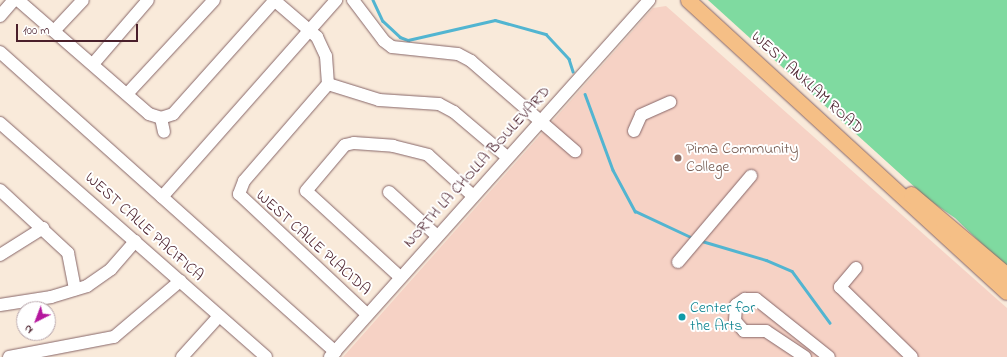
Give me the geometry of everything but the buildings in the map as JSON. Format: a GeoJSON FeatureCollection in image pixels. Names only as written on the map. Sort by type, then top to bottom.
{"type":"FeatureCollection","features":[{"type":"Feature","properties":{"kind":"main road","name":"WEST ANKLAM ROAD"},"geometry":{"type":"LineString","coordinates":[[688,0],[902,194],[906,202],[1007,292]]}},
{"type":"Feature","properties":{"kind":"main road","name":"WEST ANKLAM ROAD"},"geometry":{"type":"LineString","coordinates":[[902,194],[912,194],[1007,275]]}},
{"type":"Feature","properties":{"kind":"main road"},"geometry":{"type":"LineString","coordinates":[[987,257],[1007,283]]}},
{"type":"Feature","properties":{"kind":"street"},"geometry":{"type":"LineString","coordinates":[[0,16],[14,0]]}},
{"type":"Feature","properties":{"kind":"street"},"geometry":{"type":"LineString","coordinates":[[18,0],[149,114],[161,118],[172,114],[275,0],[310,30],[326,56],[328,84],[379,100],[439,104],[454,112],[507,157]]}},
{"type":"Feature","properties":{"kind":"street"},"geometry":{"type":"LineString","coordinates":[[54,31],[83,0]]}},
{"type":"Feature","properties":{"kind":"street"},"geometry":{"type":"LineString","coordinates":[[92,64],[148,0]]}},
{"type":"Feature","properties":{"kind":"street"},"geometry":{"type":"LineString","coordinates":[[127,94],[214,0]]}},
{"type":"Feature","properties":{"kind":"street"},"geometry":{"type":"LineString","coordinates":[[162,197],[336,0]]}},
{"type":"Feature","properties":{"kind":"street"},"geometry":{"type":"LineString","coordinates":[[353,0],[384,41],[392,47],[458,54],[471,61],[575,152]]}},
{"type":"Feature","properties":{"kind":"street","name":"NORTH LA CHOLLA BOULEVARD"},"geometry":{"type":"LineString","coordinates":[[332,354],[649,0]]}},
{"type":"Feature","properties":{"kind":"street"},"geometry":{"type":"LineString","coordinates":[[0,52],[162,197],[332,354]]}},
{"type":"Feature","properties":{"kind":"street","name":"WEST CALLE PLACIDA"},"geometry":{"type":"LineString","coordinates":[[328,84],[244,181],[235,194],[367,314]]}},
{"type":"Feature","properties":{"kind":"street"},"geometry":{"type":"LineString","coordinates":[[634,131],[642,115],[670,102]]}},
{"type":"Feature","properties":{"kind":"street"},"geometry":{"type":"LineString","coordinates":[[161,118],[164,132]]}},
{"type":"Feature","properties":{"kind":"street","name":"WEST CALLE PACIFICA"},"geometry":{"type":"LineString","coordinates":[[0,123],[180,281],[262,356]]}},
{"type":"Feature","properties":{"kind":"street"},"geometry":{"type":"LineString","coordinates":[[400,277],[306,191],[345,145],[354,143],[393,146],[428,156],[473,196]]}},
{"type":"Feature","properties":{"kind":"street"},"geometry":{"type":"LineString","coordinates":[[678,262],[751,176]]}},
{"type":"Feature","properties":{"kind":"street"},"geometry":{"type":"LineString","coordinates":[[0,190],[43,228],[68,253],[76,289]]}},
{"type":"Feature","properties":{"kind":"street"},"geometry":{"type":"LineString","coordinates":[[389,192],[437,236]]}},
{"type":"Feature","properties":{"kind":"street"},"geometry":{"type":"LineString","coordinates":[[0,255],[43,228]]}},
{"type":"Feature","properties":{"kind":"street"},"geometry":{"type":"LineString","coordinates":[[0,305],[76,289],[111,269],[135,241]]}},
{"type":"Feature","properties":{"kind":"street"},"geometry":{"type":"LineString","coordinates":[[856,268],[840,287],[912,357]]}},
{"type":"Feature","properties":{"kind":"street"},"geometry":{"type":"LineString","coordinates":[[9,357],[114,337],[180,281]]}},
{"type":"Feature","properties":{"kind":"street"},"geometry":{"type":"LineString","coordinates":[[804,357],[766,331],[744,331],[735,321],[736,305],[745,299],[756,299],[829,357]]}},
{"type":"Feature","properties":{"kind":"street"},"geometry":{"type":"LineString","coordinates":[[182,357],[219,316]]}},
{"type":"Feature","properties":{"kind":"shaded area","name":"Pima Community College"},"geometry":{"type":"Polygon","coordinates":[[[666,6],[1007,308],[1007,357],[343,357],[653,8],[666,6]]]}},
{"type":"Feature","properties":{"kind":"green space"},"geometry":{"type":"Polygon","coordinates":[[[708,0],[1007,0],[1007,268],[955,218],[929,200],[708,0]]]}},
{"type":"Feature","properties":{"kind":"waterway"},"geometry":{"type":"LineString","coordinates":[[373,0],[383,21],[400,37],[408,40],[495,20],[546,34],[569,59],[573,71]]}},
{"type":"Feature","properties":{"kind":"waterway"},"geometry":{"type":"LineString","coordinates":[[585,94],[613,170],[635,211],[693,238]]}},
{"type":"Feature","properties":{"kind":"waterway"},"geometry":{"type":"LineString","coordinates":[[702,241],[766,260],[792,271],[830,323]]}},
{"type":"Feature","properties":{"kind":"place","name":"Pima Community College"},"geometry":{"type":"Point","coordinates":[678,158]}},
{"type":"Feature","properties":{"kind":"place","name":"Center for the Arts"},"geometry":{"type":"Point","coordinates":[682,317]}}]}
